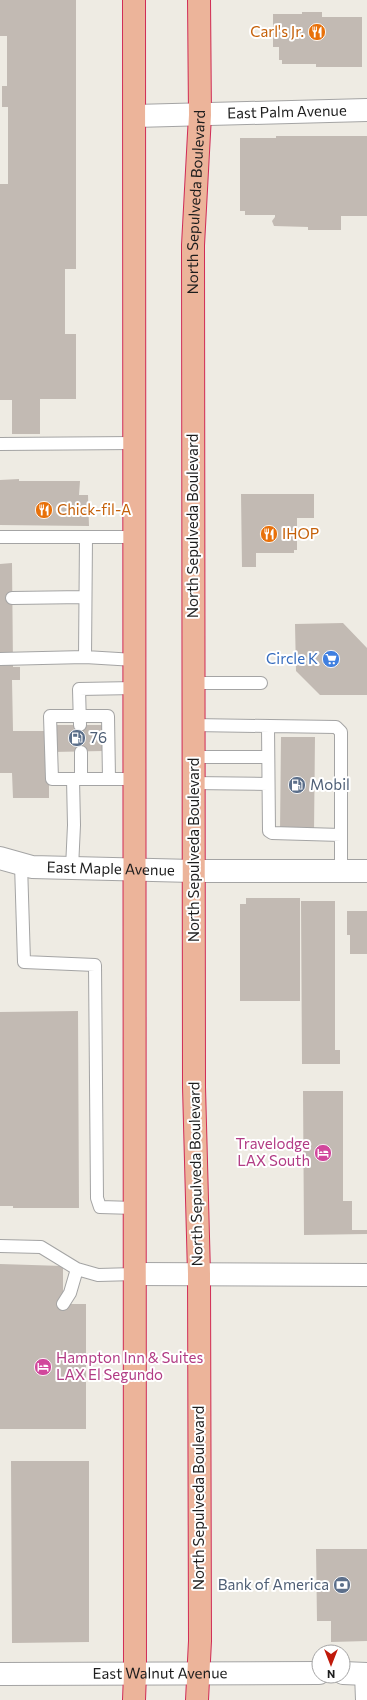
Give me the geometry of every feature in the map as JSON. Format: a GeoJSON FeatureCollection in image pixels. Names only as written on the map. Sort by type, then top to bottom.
{"type":"FeatureCollection","features":[{"type":"Feature","properties":{"kind":"highway"},"geometry":{"type":"LineString","coordinates":[[134,0],[136,779],[134,1700]]}},
{"type":"Feature","properties":{"kind":"highway","name":"North Sepulveda Boulevard"},"geometry":{"type":"LineString","coordinates":[[197,1700],[200,1641],[199,1274],[194,1086],[193,245],[200,115],[199,0]]}},
{"type":"Feature","properties":{"kind":"street","name":"East Palm Avenue"},"geometry":{"type":"LineString","coordinates":[[135,116],[367,110]]}},
{"type":"Feature","properties":{"kind":"street","name":"East Maple Avenue"},"geometry":{"type":"LineString","coordinates":[[0,858],[32,867],[193,871],[367,871]]}},
{"type":"Feature","properties":{"kind":"street"},"geometry":{"type":"LineString","coordinates":[[135,1274],[367,1274]]}},
{"type":"Feature","properties":{"kind":"street","name":"East Walnut Avenue"},"geometry":{"type":"LineString","coordinates":[[0,1674],[311,1673]]}},
{"type":"Feature","properties":{"kind":"lane"},"geometry":{"type":"LineString","coordinates":[[0,444],[135,443]]}},
{"type":"Feature","properties":{"kind":"lane"},"geometry":{"type":"LineString","coordinates":[[0,537],[135,537]]}},
{"type":"Feature","properties":{"kind":"lane"},"geometry":{"type":"LineString","coordinates":[[85,657],[86,537]]}},
{"type":"Feature","properties":{"kind":"lane"},"geometry":{"type":"LineString","coordinates":[[12,598],[85,597]]}},
{"type":"Feature","properties":{"kind":"lane"},"geometry":{"type":"LineString","coordinates":[[0,659],[85,657],[135,660]]}},
{"type":"Feature","properties":{"kind":"lane"},"geometry":{"type":"LineString","coordinates":[[193,683],[261,683]]}},
{"type":"Feature","properties":{"kind":"lane"},"geometry":{"type":"LineString","coordinates":[[80,720],[79,689],[135,688]]}},
{"type":"Feature","properties":{"kind":"lane"},"geometry":{"type":"LineString","coordinates":[[109,779],[108,716],[80,720],[50,716],[52,779],[77,779],[109,779],[136,779]]}},
{"type":"Feature","properties":{"kind":"lane"},"geometry":{"type":"LineString","coordinates":[[193,725],[336,727],[339,729],[341,732],[341,871]]}},
{"type":"Feature","properties":{"kind":"lane"},"geometry":{"type":"LineString","coordinates":[[268,727],[268,828],[272,833],[341,835]]}},
{"type":"Feature","properties":{"kind":"lane"},"geometry":{"type":"LineString","coordinates":[[72,868],[77,779],[81,752]]}},
{"type":"Feature","properties":{"kind":"lane"},"geometry":{"type":"LineString","coordinates":[[193,757],[268,757]]}},
{"type":"Feature","properties":{"kind":"lane"},"geometry":{"type":"LineString","coordinates":[[193,783],[268,784]]}},
{"type":"Feature","properties":{"kind":"lane"},"geometry":{"type":"LineString","coordinates":[[20,864],[24,962],[95,965],[97,1198],[100,1207],[135,1208]]}},
{"type":"Feature","properties":{"kind":"lane"},"geometry":{"type":"LineString","coordinates":[[0,1246],[41,1246],[77,1269],[98,1274],[135,1274]]}},
{"type":"Feature","properties":{"kind":"lane"},"geometry":{"type":"LineString","coordinates":[[63,1304],[70,1293],[77,1269]]}},
{"type":"Feature","properties":{"kind":"lane"},"geometry":{"type":"LineString","coordinates":[[357,1673],[362,1700]]}},
{"type":"Feature","properties":{"kind":"building"},"geometry":{"type":"Polygon","coordinates":[[[0,0],[76,0],[76,269],[65,269],[65,334],[76,334],[76,399],[40,399],[40,434],[12,434],[12,400],[0,400],[0,184],[8,184],[8,107],[2,107],[2,86],[7,86],[7,36],[0,36],[0,0]]]}},
{"type":"Feature","properties":{"kind":"building","name":"Carl's Jr."},"geometry":{"type":"Polygon","coordinates":[[[302,12],[322,12],[322,17],[362,17],[362,67],[316,67],[316,64],[282,64],[282,60],[279,60],[279,47],[273,47],[273,14],[302,14],[302,12]]]}},
{"type":"Feature","properties":{"kind":"building"},"geometry":{"type":"Polygon","coordinates":[[[276,136],[367,136],[367,216],[341,216],[341,230],[308,230],[308,227],[274,226],[272,221],[275,215],[245,215],[245,211],[240,211],[240,138],[276,138],[276,136]]]}},
{"type":"Feature","properties":{"kind":"building","name":"Chick-fil-A"},"geometry":{"type":"Polygon","coordinates":[[[19,479],[19,481],[80,481],[79,495],[88,495],[89,526],[0,525],[0,480],[19,479]]]}},
{"type":"Feature","properties":{"kind":"building","name":"IHOP"},"geometry":{"type":"Polygon","coordinates":[[[241,494],[314,494],[314,518],[297,518],[297,550],[294,550],[294,553],[256,553],[256,567],[242,567],[241,494]]]}},
{"type":"Feature","properties":{"kind":"building"},"geometry":{"type":"Polygon","coordinates":[[[12,563],[13,667],[20,667],[20,680],[12,680],[13,731],[49,731],[49,798],[13,798],[12,773],[0,773],[0,564],[12,563]]]}},
{"type":"Feature","properties":{"kind":"building","name":"Circle K"},"geometry":{"type":"Polygon","coordinates":[[[343,623],[367,648],[367,695],[320,695],[296,671],[295,624],[343,623]]]}},
{"type":"Feature","properties":{"kind":"building"},"geometry":{"type":"Polygon","coordinates":[[[51,725],[103,725],[103,751],[52,752],[51,725]]]}},
{"type":"Feature","properties":{"kind":"building"},"geometry":{"type":"Polygon","coordinates":[[[281,737],[315,737],[314,832],[280,832],[281,737]]]}},
{"type":"Feature","properties":{"kind":"building"},"geometry":{"type":"Polygon","coordinates":[[[246,898],[300,898],[300,1001],[240,1001],[240,904],[246,904],[246,898]]]}},
{"type":"Feature","properties":{"kind":"building"},"geometry":{"type":"Polygon","coordinates":[[[301,901],[335,901],[335,1050],[340,1050],[340,1064],[302,1064],[301,901]]]}},
{"type":"Feature","properties":{"kind":"building"},"geometry":{"type":"Polygon","coordinates":[[[347,911],[367,911],[367,954],[350,954],[350,935],[347,935],[347,911]]]}},
{"type":"Feature","properties":{"kind":"building"},"geometry":{"type":"Polygon","coordinates":[[[78,1011],[79,1208],[13,1208],[13,1206],[0,1206],[0,1012],[78,1011]]]}},
{"type":"Feature","properties":{"kind":"building"},"geometry":{"type":"Polygon","coordinates":[[[303,1091],[343,1091],[343,1201],[352,1201],[352,1230],[367,1230],[367,1234],[304,1235],[303,1091]]]}},
{"type":"Feature","properties":{"kind":"building","name":"Hampton Inn & Suites LAX El Segundo"},"geometry":{"type":"Polygon","coordinates":[[[0,1264],[63,1266],[63,1304],[86,1304],[86,1429],[0,1429],[0,1264]]]}},
{"type":"Feature","properties":{"kind":"building"},"geometry":{"type":"Polygon","coordinates":[[[11,1461],[89,1461],[89,1642],[12,1643],[11,1461]]]}},
{"type":"Feature","properties":{"kind":"building","name":"Bank of America"},"geometry":{"type":"Polygon","coordinates":[[[316,1549],[367,1549],[367,1641],[331,1642],[331,1621],[317,1621],[316,1549]]]}},
{"type":"Feature","properties":{"kind":"place","name":"Carl's Jr."},"geometry":{"type":"Point","coordinates":[317,32]}},
{"type":"Feature","properties":{"kind":"place","name":"Chick-fil-A"},"geometry":{"type":"Point","coordinates":[44,510]}},
{"type":"Feature","properties":{"kind":"place","name":"IHOP"},"geometry":{"type":"Point","coordinates":[269,534]}},
{"type":"Feature","properties":{"kind":"place","name":"Circle K"},"geometry":{"type":"Point","coordinates":[331,659]}},
{"type":"Feature","properties":{"kind":"place","name":"76"},"geometry":{"type":"Point","coordinates":[77,738]}},
{"type":"Feature","properties":{"kind":"place","name":"Mobil"},"geometry":{"type":"Point","coordinates":[297,785]}},
{"type":"Feature","properties":{"kind":"place","name":"Travelodge LAX South"},"geometry":{"type":"Point","coordinates":[323,1153]}},
{"type":"Feature","properties":{"kind":"place","name":"Hampton Inn & Suites LAX El Segundo"},"geometry":{"type":"Point","coordinates":[43,1367]}},
{"type":"Feature","properties":{"kind":"place","name":"Bank of America"},"geometry":{"type":"Point","coordinates":[342,1585]}}]}
